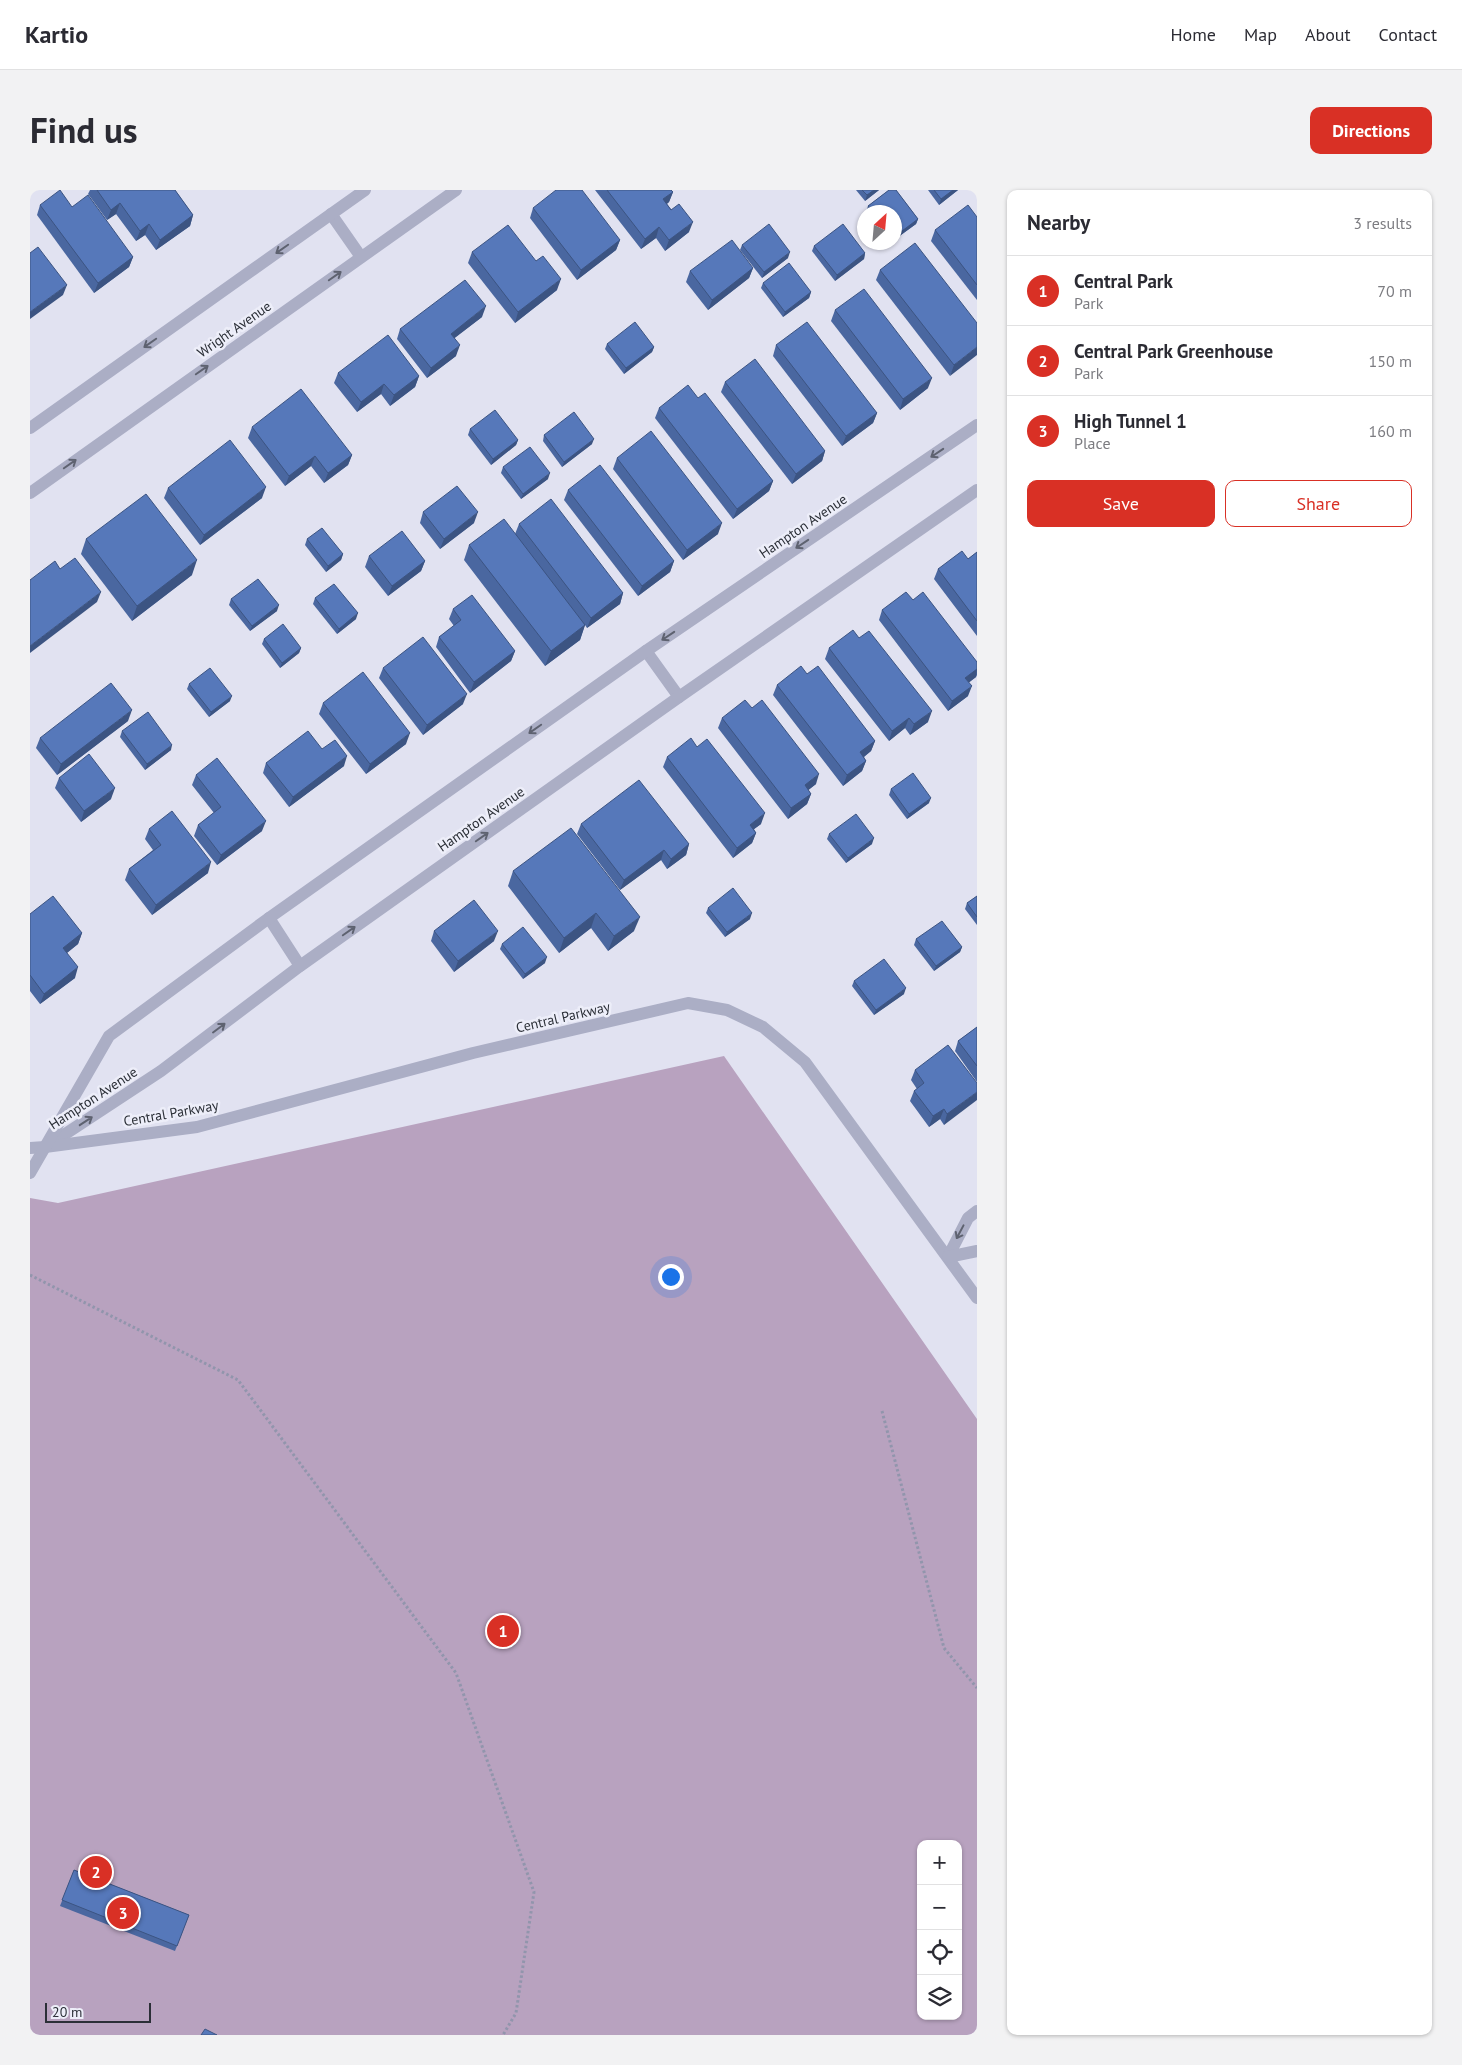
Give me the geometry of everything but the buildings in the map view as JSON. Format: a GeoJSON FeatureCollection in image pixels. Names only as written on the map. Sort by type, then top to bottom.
{"type":"FeatureCollection","features":[{"type":"Feature","properties":{"kind":"street"},"geometry":{"type":"LineString","coordinates":[[30,428],[365,190]]}},
{"type":"Feature","properties":{"kind":"street","name":"Wright Avenue"},"geometry":{"type":"LineString","coordinates":[[30,493],[456,190]]}},
{"type":"Feature","properties":{"kind":"street"},"geometry":{"type":"LineString","coordinates":[[331,214],[361,257]]}},
{"type":"Feature","properties":{"kind":"street","name":"Hampton Avenue"},"geometry":{"type":"LineString","coordinates":[[45,1148],[109,1036],[269,918],[646,651],[977,426]]}},
{"type":"Feature","properties":{"kind":"street","name":"Hampton Avenue"},"geometry":{"type":"LineString","coordinates":[[45,1148],[161,1071],[300,966],[679,697],[977,490]]}},
{"type":"Feature","properties":{"kind":"street"},"geometry":{"type":"LineString","coordinates":[[646,651],[679,697]]}},
{"type":"Feature","properties":{"kind":"street"},"geometry":{"type":"LineString","coordinates":[[269,918],[300,966]]}},
{"type":"Feature","properties":{"kind":"street","name":"Central Parkway"},"geometry":{"type":"LineString","coordinates":[[30,1148],[45,1148],[197,1127],[473,1053],[688,1003],[727,1010],[763,1027],[805,1062],[977,1298]]}},
{"type":"Feature","properties":{"kind":"street"},"geometry":{"type":"LineString","coordinates":[[30,1173],[45,1148]]}},
{"type":"Feature","properties":{"kind":"street"},"geometry":{"type":"LineString","coordinates":[[948,1257],[968,1218],[977,1211]]}},
{"type":"Feature","properties":{"kind":"street"},"geometry":{"type":"LineString","coordinates":[[948,1257],[977,1251]]}},
{"type":"Feature","properties":{"kind":"path"},"geometry":{"type":"LineString","coordinates":[[30,1274],[238,1380],[456,1672],[534,1892],[516,2013],[503,2035]]}},
{"type":"Feature","properties":{"kind":"path"},"geometry":{"type":"LineString","coordinates":[[882,1411],[944,1648],[977,1688]]}},
{"type":"Feature","properties":{"kind":"shaded area"},"geometry":{"type":"Polygon","coordinates":[[[724,1056],[977,1419],[977,2035],[30,2035],[30,1198],[58,1203],[724,1056]]]}},
{"type":"Feature","properties":{"kind":"place","name":"Central Park"},"geometry":{"type":"Point","coordinates":[503,1631]}},
{"type":"Feature","properties":{"kind":"place","name":"Central Park Greenhouse"},"geometry":{"type":"Point","coordinates":[96,1872]}},
{"type":"Feature","properties":{"kind":"place","name":"High Tunnel 1"},"geometry":{"type":"Point","coordinates":[123,1913]}}]}
